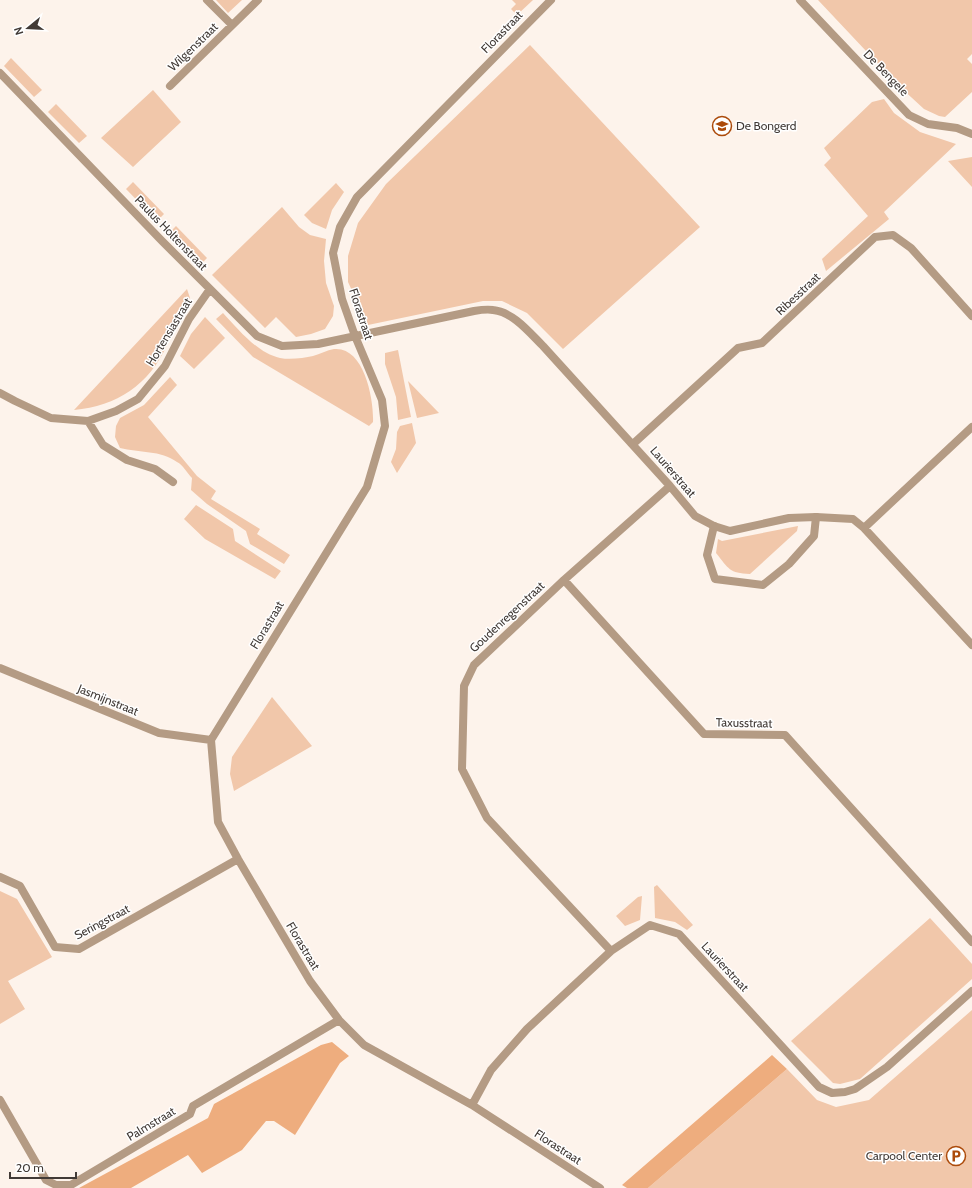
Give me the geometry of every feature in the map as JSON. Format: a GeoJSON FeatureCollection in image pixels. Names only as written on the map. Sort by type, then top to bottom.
{"type":"FeatureCollection","features":[{"type":"Feature","properties":{"kind":"street","name":"Wilgenstraat"},"geometry":{"type":"LineString","coordinates":[[207,0],[232,25]]}},
{"type":"Feature","properties":{"kind":"street","name":"Wilgenstraat"},"geometry":{"type":"LineString","coordinates":[[170,86],[258,0]]}},
{"type":"Feature","properties":{"kind":"street","name":"Florastraat"},"geometry":{"type":"LineString","coordinates":[[551,0],[357,197],[340,226],[333,253],[342,299],[354,336],[382,400],[385,426],[367,487],[211,740],[218,822],[238,859],[310,981],[339,1020],[364,1046],[472,1105],[600,1188]]}},
{"type":"Feature","properties":{"kind":"street","name":"De Bengele"},"geometry":{"type":"LineString","coordinates":[[800,0],[909,115],[928,124],[958,128],[972,134]]}},
{"type":"Feature","properties":{"kind":"street","name":"Paulus Holtenstraat"},"geometry":{"type":"LineString","coordinates":[[0,73],[257,336],[282,346],[318,344],[354,336]]}},
{"type":"Feature","properties":{"kind":"street","name":"Ribesstraat"},"geometry":{"type":"LineString","coordinates":[[633,444],[738,348],[762,343],[875,237],[893,235],[911,248],[972,316]]}},
{"type":"Feature","properties":{"kind":"street","name":"Hortensiastraat"},"geometry":{"type":"LineString","coordinates":[[0,393],[50,418],[88,421],[116,411],[138,399],[165,366],[189,319],[210,289]]}},
{"type":"Feature","properties":{"kind":"street","name":"Laurierstraat"},"geometry":{"type":"LineString","coordinates":[[354,336],[474,311],[492,310],[506,313],[527,329],[543,346],[633,444],[695,516],[714,526],[730,531],[789,518],[816,517],[853,520],[864,528],[972,645]]}},
{"type":"Feature","properties":{"kind":"street"},"geometry":{"type":"LineString","coordinates":[[88,421],[103,445],[127,460],[155,469],[172,482]]}},
{"type":"Feature","properties":{"kind":"street"},"geometry":{"type":"LineString","coordinates":[[864,528],[972,427]]}},
{"type":"Feature","properties":{"kind":"street","name":"Goudenregenstraat"},"geometry":{"type":"LineString","coordinates":[[611,951],[488,818],[462,769],[464,686],[474,665],[564,580],[670,486]]}},
{"type":"Feature","properties":{"kind":"street"},"geometry":{"type":"LineString","coordinates":[[714,526],[707,555],[715,579],[763,585],[789,564],[814,536],[816,517]]}},
{"type":"Feature","properties":{"kind":"street","name":"Taxusstraat"},"geometry":{"type":"LineString","coordinates":[[564,580],[704,734],[785,735],[972,942]]}},
{"type":"Feature","properties":{"kind":"street","name":"Jasmijnstraat"},"geometry":{"type":"LineString","coordinates":[[0,668],[159,733],[211,740]]}},
{"type":"Feature","properties":{"kind":"street","name":"Seringstraat"},"geometry":{"type":"LineString","coordinates":[[0,877],[20,886],[55,947],[79,949],[238,859]]}},
{"type":"Feature","properties":{"kind":"street","name":"Laurierstraat"},"geometry":{"type":"LineString","coordinates":[[472,1105],[491,1070],[527,1029],[611,951],[650,925],[679,934],[819,1087],[832,1093],[845,1092],[855,1089],[887,1067],[972,991]]}},
{"type":"Feature","properties":{"kind":"street","name":"Palmstraat"},"geometry":{"type":"LineString","coordinates":[[0,1100],[46,1180],[56,1184],[71,1185],[190,1114],[193,1106],[339,1020]]}},
{"type":"Feature","properties":{"kind":"shaded area"},"geometry":{"type":"Polygon","coordinates":[[[216,0],[242,0],[228,13],[216,0]]]}},
{"type":"Feature","properties":{"kind":"shaded area"},"geometry":{"type":"Polygon","coordinates":[[[512,0],[533,0],[517,15],[511,9],[516,4],[512,0]]]}},
{"type":"Feature","properties":{"kind":"shaded area"},"geometry":{"type":"Polygon","coordinates":[[[818,0],[972,0],[972,54],[967,59],[972,64],[972,92],[945,117],[939,116],[924,109],[899,86],[818,0]]]}},
{"type":"Feature","properties":{"kind":"shaded area"},"geometry":{"type":"Polygon","coordinates":[[[530,45],[700,227],[563,349],[527,313],[502,301],[483,301],[368,325],[348,282],[348,256],[358,223],[386,184],[530,45]]]}},
{"type":"Feature","properties":{"kind":"shaded area"},"geometry":{"type":"Polygon","coordinates":[[[11,58],[42,90],[34,97],[4,66],[11,58]]]}},
{"type":"Feature","properties":{"kind":"shaded area"},"geometry":{"type":"Polygon","coordinates":[[[153,90],[181,122],[133,167],[101,138],[153,90]]]}},
{"type":"Feature","properties":{"kind":"shaded area"},"geometry":{"type":"Polygon","coordinates":[[[884,99],[894,113],[920,132],[956,144],[884,212],[889,219],[826,271],[822,259],[868,216],[824,165],[831,158],[824,148],[872,102],[884,99]]]}},
{"type":"Feature","properties":{"kind":"shaded area"},"geometry":{"type":"Polygon","coordinates":[[[56,104],[87,136],[79,143],[48,112],[56,104]]]}},
{"type":"Feature","properties":{"kind":"shaded area"},"geometry":{"type":"Polygon","coordinates":[[[972,157],[972,187],[948,161],[972,157]]]}},
{"type":"Feature","properties":{"kind":"shaded area"},"geometry":{"type":"Polygon","coordinates":[[[133,182],[164,214],[157,221],[126,189],[133,182]]]}},
{"type":"Feature","properties":{"kind":"shaded area"},"geometry":{"type":"Polygon","coordinates":[[[336,183],[344,192],[332,210],[326,229],[312,223],[304,215],[336,183]]]}},
{"type":"Feature","properties":{"kind":"shaded area"},"geometry":{"type":"Polygon","coordinates":[[[282,207],[299,227],[310,235],[326,239],[324,261],[326,283],[334,306],[333,316],[325,329],[296,337],[276,317],[265,328],[212,275],[282,207]]]}},
{"type":"Feature","properties":{"kind":"shaded area"},"geometry":{"type":"Polygon","coordinates":[[[176,226],[207,258],[200,265],[169,233],[176,226]]]}},
{"type":"Feature","properties":{"kind":"shaded area"},"geometry":{"type":"Polygon","coordinates":[[[187,289],[190,298],[175,325],[160,359],[141,382],[130,391],[104,404],[74,410],[187,289]]]}},
{"type":"Feature","properties":{"kind":"shaded area"},"geometry":{"type":"Polygon","coordinates":[[[223,313],[248,340],[264,351],[280,358],[284,359],[313,356],[334,349],[344,350],[353,356],[360,365],[369,388],[372,400],[373,422],[369,426],[253,357],[216,319],[223,313]]]}},
{"type":"Feature","properties":{"kind":"shaded area"},"geometry":{"type":"Polygon","coordinates":[[[205,317],[225,338],[194,369],[180,356],[191,334],[205,317]]]}},
{"type":"Feature","properties":{"kind":"shaded area"},"geometry":{"type":"Polygon","coordinates":[[[398,350],[411,417],[398,420],[396,397],[385,364],[385,353],[398,350]]]}},
{"type":"Feature","properties":{"kind":"shaded area"},"geometry":{"type":"Polygon","coordinates":[[[170,377],[177,385],[148,417],[197,476],[216,491],[211,499],[260,529],[257,534],[290,555],[284,564],[250,544],[246,531],[207,504],[191,490],[192,478],[179,463],[164,455],[120,448],[115,437],[116,426],[120,418],[144,405],[170,377]]]}},
{"type":"Feature","properties":{"kind":"shaded area"},"geometry":{"type":"Polygon","coordinates":[[[408,381],[439,413],[417,418],[408,381]]]}},
{"type":"Feature","properties":{"kind":"shaded area"},"geometry":{"type":"Polygon","coordinates":[[[412,423],[416,443],[397,473],[391,462],[396,449],[397,432],[400,426],[412,423]]]}},
{"type":"Feature","properties":{"kind":"shaded area"},"geometry":{"type":"Polygon","coordinates":[[[196,505],[233,529],[235,541],[281,571],[275,579],[205,539],[184,519],[196,505]]]}},
{"type":"Feature","properties":{"kind":"shaded area"},"geometry":{"type":"Polygon","coordinates":[[[798,526],[797,531],[750,574],[733,571],[716,553],[718,539],[722,541],[798,526]]]}},
{"type":"Feature","properties":{"kind":"shaded area"},"geometry":{"type":"Polygon","coordinates":[[[272,697],[312,746],[234,791],[230,774],[232,757],[272,697]]]}},
{"type":"Feature","properties":{"kind":"shaded area"},"geometry":{"type":"Polygon","coordinates":[[[657,885],[693,925],[687,930],[675,922],[655,918],[654,887],[657,885]]]}},
{"type":"Feature","properties":{"kind":"shaded area"},"geometry":{"type":"Polygon","coordinates":[[[0,891],[17,899],[52,957],[8,981],[25,1009],[0,1024],[0,891]]]}},
{"type":"Feature","properties":{"kind":"shaded area"},"geometry":{"type":"Polygon","coordinates":[[[642,896],[640,920],[625,926],[616,916],[638,897],[642,896]]]}},
{"type":"Feature","properties":{"kind":"shaded area"},"geometry":{"type":"Polygon","coordinates":[[[930,918],[972,964],[972,979],[860,1079],[840,1084],[833,1083],[791,1041],[930,918]]]}},
{"type":"Feature","properties":{"kind":"shaded area"},"geometry":{"type":"Polygon","coordinates":[[[972,1010],[972,1188],[648,1188],[787,1069],[817,1100],[836,1107],[869,1100],[972,1010]]]}},
{"type":"Feature","properties":{"kind":"shaded area"},"geometry":{"type":"Polygon","coordinates":[[[332,1042],[349,1056],[340,1063],[295,1135],[274,1121],[266,1121],[242,1150],[202,1173],[188,1155],[131,1188],[79,1188],[208,1118],[214,1104],[321,1045],[332,1042]]]}},
{"type":"Feature","properties":{"kind":"shaded area"},"geometry":{"type":"Polygon","coordinates":[[[772,1055],[787,1069],[648,1188],[627,1188],[622,1185],[772,1055]]]}},
{"type":"Feature","properties":{"kind":"place","name":"De Bongerd"},"geometry":{"type":"Point","coordinates":[722,126]}},
{"type":"Feature","properties":{"kind":"place","name":"Carpool Center"},"geometry":{"type":"Point","coordinates":[956,1156]}}]}
